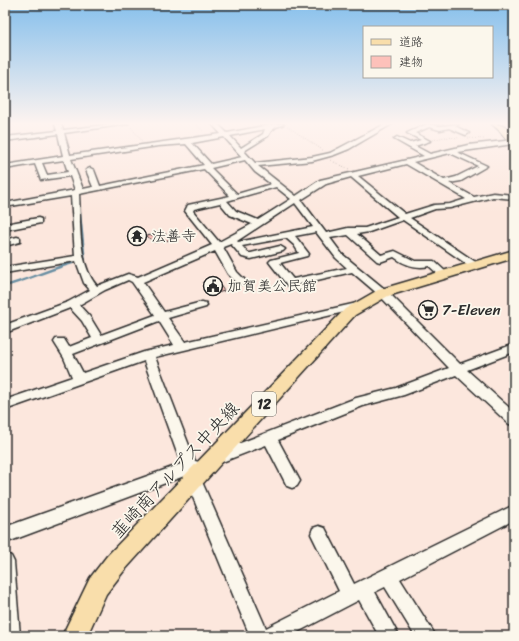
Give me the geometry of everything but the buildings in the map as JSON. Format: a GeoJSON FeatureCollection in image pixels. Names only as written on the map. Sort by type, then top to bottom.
{"type":"FeatureCollection","features":[{"type":"Feature","properties":{"kind":"main road","name":"韮崎南アルプス中央線"},"geometry":{"type":"LineString","coordinates":[[74,636],[98,586],[114,564],[199,469],[350,312],[357,306],[382,293],[514,254]]}},
{"type":"Feature","properties":{"kind":"street"},"geometry":{"type":"LineString","coordinates":[[67,154],[78,193],[80,260],[90,286],[96,291]]}},
{"type":"Feature","properties":{"kind":"street"},"geometry":{"type":"LineString","coordinates":[[5,167],[97,154]]}},
{"type":"Feature","properties":{"kind":"street"},"geometry":{"type":"LineString","coordinates":[[197,154],[236,197]]}},
{"type":"Feature","properties":{"kind":"street"},"geometry":{"type":"LineString","coordinates":[[243,154],[296,199],[339,256],[382,293],[458,370],[514,420]]}},
{"type":"Feature","properties":{"kind":"street"},"geometry":{"type":"LineString","coordinates":[[246,158],[250,154]]}},
{"type":"Feature","properties":{"kind":"street"},"geometry":{"type":"LineString","coordinates":[[425,154],[429,156]]}},
{"type":"Feature","properties":{"kind":"street"},"geometry":{"type":"LineString","coordinates":[[234,242],[258,223],[323,182],[438,154]]}},
{"type":"Feature","properties":{"kind":"street"},"geometry":{"type":"LineString","coordinates":[[444,182],[458,179],[484,166],[457,154]]}},
{"type":"Feature","properties":{"kind":"street"},"geometry":{"type":"LineString","coordinates":[[5,205],[78,193],[246,158],[302,162],[330,155]]}},
{"type":"Feature","properties":{"kind":"street"},"geometry":{"type":"LineString","coordinates":[[38,162],[44,178],[72,173]]}},
{"type":"Feature","properties":{"kind":"street"},"geometry":{"type":"LineString","coordinates":[[408,162],[473,200]]}},
{"type":"Feature","properties":{"kind":"street"},"geometry":{"type":"LineString","coordinates":[[90,170],[97,189]]}},
{"type":"Feature","properties":{"kind":"street"},"geometry":{"type":"LineString","coordinates":[[355,174],[423,233],[474,265]]}},
{"type":"Feature","properties":{"kind":"street"},"geometry":{"type":"LineString","coordinates":[[242,282],[233,274],[218,247],[189,211],[191,207],[236,197],[278,184]]}},
{"type":"Feature","properties":{"kind":"street"},"geometry":{"type":"LineString","coordinates":[[137,281],[218,247],[234,242],[320,232],[366,230],[434,207],[450,206],[494,195],[514,197]]}},
{"type":"Feature","properties":{"kind":"street"},"geometry":{"type":"LineString","coordinates":[[222,200],[233,213],[258,223]]}},
{"type":"Feature","properties":{"kind":"street"},"geometry":{"type":"LineString","coordinates":[[5,227],[38,221]]}},
{"type":"Feature","properties":{"kind":"street"},"geometry":{"type":"LineString","coordinates":[[348,231],[380,259],[395,254],[409,263],[421,266],[431,263],[443,274]]}},
{"type":"Feature","properties":{"kind":"street"},"geometry":{"type":"LineString","coordinates":[[287,235],[299,245],[304,254],[274,262],[291,283],[354,269]]}},
{"type":"Feature","properties":{"kind":"street"},"geometry":{"type":"LineString","coordinates":[[5,243],[17,240]]}},
{"type":"Feature","properties":{"kind":"street"},"geometry":{"type":"LineString","coordinates":[[234,242],[245,255],[251,256],[280,249]]}},
{"type":"Feature","properties":{"kind":"street"},"geometry":{"type":"LineString","coordinates":[[5,270],[80,260]]}},
{"type":"Feature","properties":{"kind":"street"},"geometry":{"type":"LineString","coordinates":[[5,328],[72,304],[96,291],[128,277],[134,278],[137,281],[160,317],[182,347]]}},
{"type":"Feature","properties":{"kind":"street"},"geometry":{"type":"LineString","coordinates":[[72,304],[86,319],[99,341]]}},
{"type":"Feature","properties":{"kind":"street"},"geometry":{"type":"LineString","coordinates":[[79,379],[63,347],[99,341],[160,317],[202,306]]}},
{"type":"Feature","properties":{"kind":"street"},"geometry":{"type":"LineString","coordinates":[[5,405],[148,355],[357,306]]}},
{"type":"Feature","properties":{"kind":"street"},"geometry":{"type":"LineString","coordinates":[[5,535],[199,469],[270,438],[361,402],[404,391],[514,348]]}},
{"type":"Feature","properties":{"kind":"street"},"geometry":{"type":"LineString","coordinates":[[148,355],[199,469],[260,636]]}},
{"type":"Feature","properties":{"kind":"street"},"geometry":{"type":"LineString","coordinates":[[270,438],[292,481]]}},
{"type":"Feature","properties":{"kind":"street"},"geometry":{"type":"LineString","coordinates":[[270,636],[514,512]]}},
{"type":"Feature","properties":{"kind":"street"},"geometry":{"type":"LineString","coordinates":[[319,534],[356,592],[389,636]]}},
{"type":"Feature","properties":{"kind":"street"},"geometry":{"type":"LineString","coordinates":[[5,562],[10,636]]}},
{"type":"Feature","properties":{"kind":"street"},"geometry":{"type":"LineString","coordinates":[[388,576],[426,636]]}},
{"type":"Feature","properties":{"kind":"path"},"geometry":{"type":"LineString","coordinates":[[330,155],[328,158],[330,160],[355,174]]}},
{"type":"Feature","properties":{"kind":"waterway"},"geometry":{"type":"LineString","coordinates":[[77,262],[85,260],[79,202]]}},
{"type":"Feature","properties":{"kind":"waterway"},"geometry":{"type":"LineString","coordinates":[[5,286],[77,262]]}},
{"type":"Feature","properties":{"kind":"place","name":"法善寺"},"geometry":{"type":"Point","coordinates":[137,236]}},
{"type":"Feature","properties":{"kind":"place","name":"加賀美公民館"},"geometry":{"type":"Point","coordinates":[213,286]}},
{"type":"Feature","properties":{"kind":"place","name":"7-Eleven"},"geometry":{"type":"Point","coordinates":[428,310]}}]}
